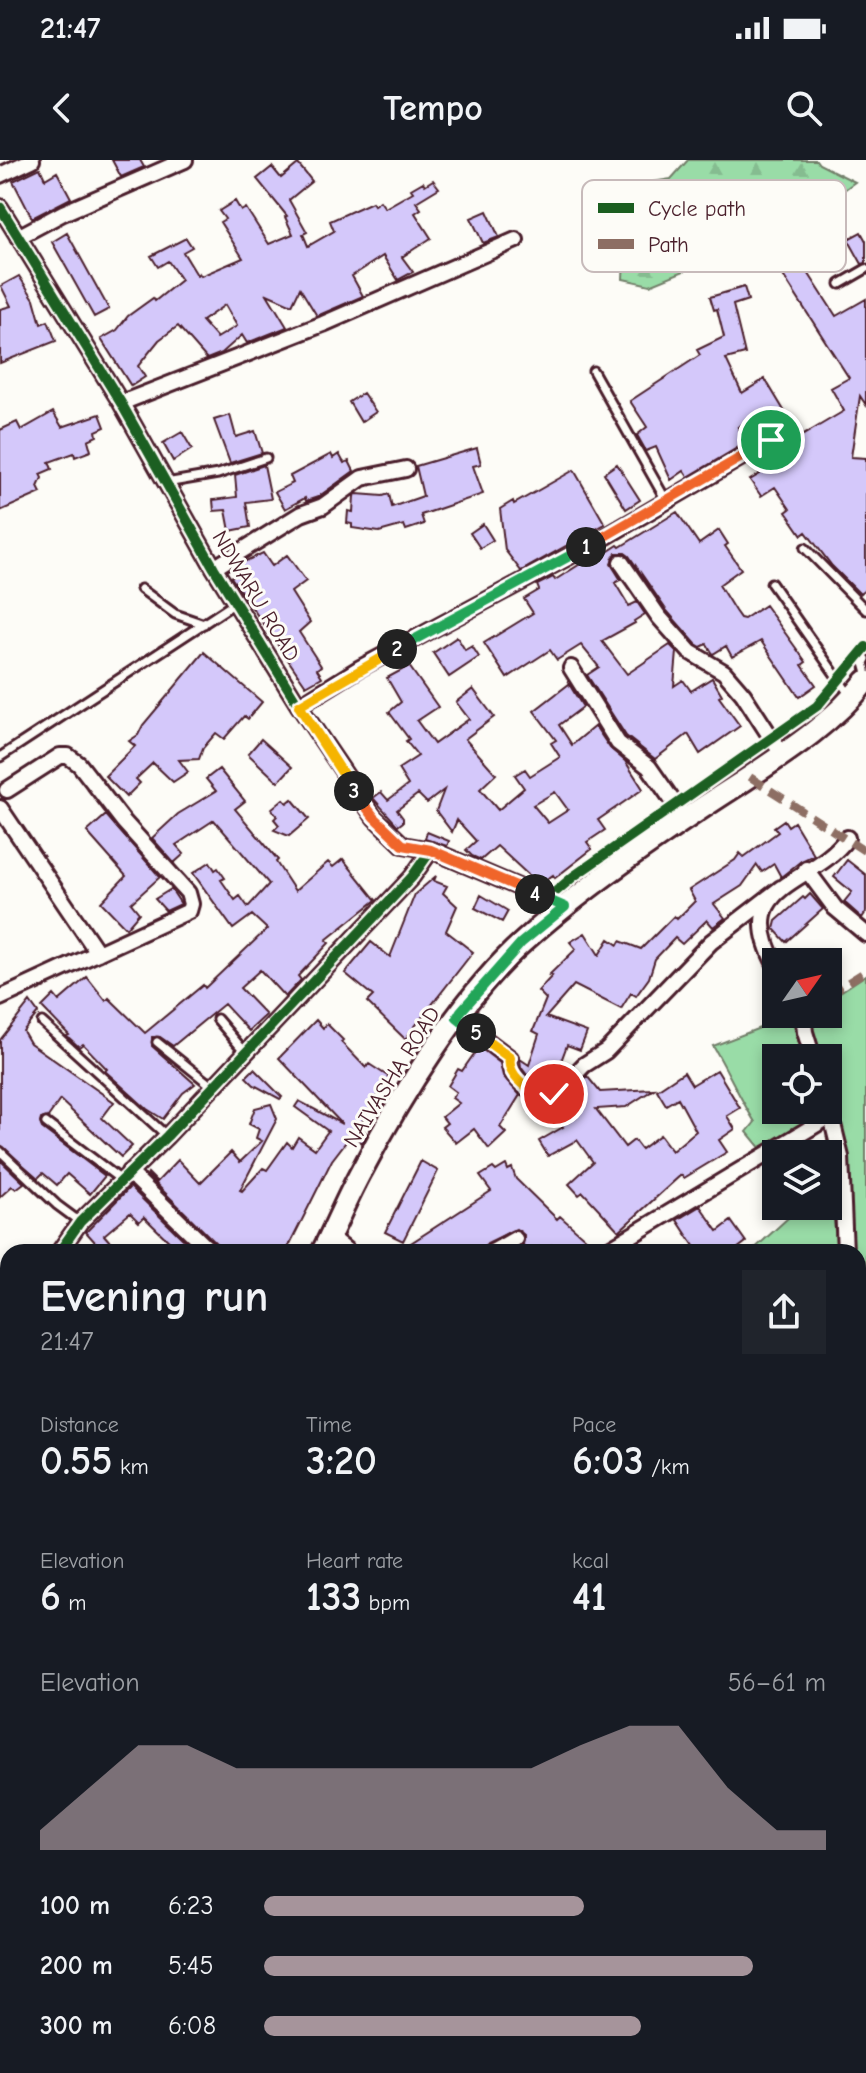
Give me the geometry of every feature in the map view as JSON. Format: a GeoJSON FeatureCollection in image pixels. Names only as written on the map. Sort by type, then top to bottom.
{"type":"FeatureCollection","features":[{"type":"Feature","properties":{"kind":"main road","name":"NAIVASHA ROAD"},"geometry":{"type":"LineString","coordinates":[[326,1244],[362,1169],[415,1079],[492,973],[521,943],[565,907],[686,820],[783,756],[852,699],[866,681]]}},
{"type":"Feature","properties":{"kind":"street"},"geometry":{"type":"LineString","coordinates":[[0,175],[32,160]]}},
{"type":"Feature","properties":{"kind":"street"},"geometry":{"type":"LineString","coordinates":[[18,237],[63,213],[185,160]]}},
{"type":"Feature","properties":{"kind":"street","name":"NDWARU ROAD"},"geometry":{"type":"LineString","coordinates":[[0,207],[121,403],[235,603],[299,706],[374,817],[403,845],[431,850],[565,907]]}},
{"type":"Feature","properties":{"kind":"street"},"geometry":{"type":"LineString","coordinates":[[121,403],[323,324],[516,240]]}},
{"type":"Feature","properties":{"kind":"street"},"geometry":{"type":"LineString","coordinates":[[299,706],[360,668],[667,502],[771,440]]}},
{"type":"Feature","properties":{"kind":"street"},"geometry":{"type":"LineString","coordinates":[[214,568],[301,514],[323,506],[362,478],[406,469]]}},
{"type":"Feature","properties":{"kind":"street"},"geometry":{"type":"LineString","coordinates":[[621,562],[659,617],[690,652],[724,672],[743,694],[783,756]]}},
{"type":"Feature","properties":{"kind":"street"},"geometry":{"type":"LineString","coordinates":[[571,668],[618,743],[649,767],[686,820]]}},
{"type":"Feature","properties":{"kind":"street"},"geometry":{"type":"LineString","coordinates":[[0,998],[189,911],[191,904],[188,893],[123,821],[79,764],[68,756],[60,756],[7,790]]}},
{"type":"Feature","properties":{"kind":"street"},"geometry":{"type":"LineString","coordinates":[[0,808],[98,953]]}},
{"type":"Feature","properties":{"kind":"street"},"geometry":{"type":"LineString","coordinates":[[457,1018],[510,1058],[508,1066],[512,1074],[543,1099],[548,1098],[584,1065],[606,1051],[711,942],[806,869],[839,849],[847,838]]}},
{"type":"Feature","properties":{"kind":"street"},"geometry":{"type":"LineString","coordinates":[[65,1244],[80,1222],[247,1053],[412,877],[431,850]]}},
{"type":"Feature","properties":{"kind":"street"},"geometry":{"type":"LineString","coordinates":[[806,869],[835,908],[866,934]]}},
{"type":"Feature","properties":{"kind":"street"},"geometry":{"type":"LineString","coordinates":[[767,948],[762,922],[765,911],[781,888]]}},
{"type":"Feature","properties":{"kind":"street"},"geometry":{"type":"LineString","coordinates":[[617,1244],[808,1124]]}},
{"type":"Feature","properties":{"kind":"street"},"geometry":{"type":"LineString","coordinates":[[833,1124],[841,1157],[845,1244]]}},
{"type":"Feature","properties":{"kind":"street"},"geometry":{"type":"LineString","coordinates":[[125,1176],[202,1244]]}},
{"type":"Feature","properties":{"kind":"street"},"geometry":{"type":"LineString","coordinates":[[506,1244],[515,1239]]}},
{"type":"Feature","properties":{"kind":"lane"},"geometry":{"type":"LineString","coordinates":[[840,284],[866,269]]}},
{"type":"Feature","properties":{"kind":"lane"},"geometry":{"type":"LineString","coordinates":[[593,371],[667,502]]}},
{"type":"Feature","properties":{"kind":"lane"},"geometry":{"type":"LineString","coordinates":[[166,483],[218,474],[266,458]]}},
{"type":"Feature","properties":{"kind":"lane"},"geometry":{"type":"LineString","coordinates":[[805,548],[866,610]]}},
{"type":"Feature","properties":{"kind":"lane"},"geometry":{"type":"LineString","coordinates":[[771,583],[852,699]]}},
{"type":"Feature","properties":{"kind":"lane"},"geometry":{"type":"LineString","coordinates":[[141,589],[175,614],[204,624]]}},
{"type":"Feature","properties":{"kind":"lane"},"geometry":{"type":"LineString","coordinates":[[0,757],[235,603]]}},
{"type":"Feature","properties":{"kind":"lane"},"geometry":{"type":"LineString","coordinates":[[866,659],[866,670]]}},
{"type":"Feature","properties":{"kind":"lane"},"geometry":{"type":"LineString","coordinates":[[217,1019],[247,1053]]}},
{"type":"Feature","properties":{"kind":"lane"},"geometry":{"type":"LineString","coordinates":[[42,1022],[167,1136]]}},
{"type":"Feature","properties":{"kind":"lane"},"geometry":{"type":"LineString","coordinates":[[157,1042],[213,1087]]}},
{"type":"Feature","properties":{"kind":"lane"},"geometry":{"type":"LineString","coordinates":[[46,1123],[125,1176]]}},
{"type":"Feature","properties":{"kind":"lane"},"geometry":{"type":"LineString","coordinates":[[0,1151],[57,1205],[80,1222]]}},
{"type":"Feature","properties":{"kind":"green space"},"geometry":{"type":"Polygon","coordinates":[[[688,160],[816,160],[855,182],[846,189],[846,180],[665,180],[671,179],[688,160]]]}},
{"type":"Feature","properties":{"kind":"green space"},"geometry":{"type":"Polygon","coordinates":[[[623,272],[682,272],[650,285],[623,279],[623,272]]]}},
{"type":"Feature","properties":{"kind":"green space"},"geometry":{"type":"Polygon","coordinates":[[[866,975],[866,1244],[842,1244],[838,1220],[842,1220],[842,1140],[827,1140],[825,1124],[842,1124],[842,1044],[814,1044],[811,1028],[842,1028],[842,991],[866,975]]]}},
{"type":"Feature","properties":{"kind":"green space"},"geometry":{"type":"Polygon","coordinates":[[[762,1027],[794,1028],[799,1044],[762,1044],[762,1124],[806,1124],[777,1140],[762,1140],[761,1149],[747,1132],[755,1122],[713,1046],[762,1027]]]}},
{"type":"Feature","properties":{"kind":"green space"},"geometry":{"type":"Polygon","coordinates":[[[786,1220],[834,1220],[836,1244],[760,1244],[786,1220]]]}},
{"type":"Feature","properties":{"kind":"building"},"geometry":{"type":"Polygon","coordinates":[[[112,160],[140,160],[144,167],[121,177],[112,160]]]}},
{"type":"Feature","properties":{"kind":"building"},"geometry":{"type":"Polygon","coordinates":[[[298,164],[312,181],[289,200],[307,232],[303,234],[308,246],[334,231],[330,221],[372,202],[374,205],[380,201],[385,208],[413,192],[411,189],[423,182],[425,185],[433,180],[439,188],[416,202],[421,209],[415,213],[431,238],[402,257],[413,272],[398,280],[383,256],[352,276],[363,296],[317,316],[300,288],[292,305],[267,294],[287,327],[247,343],[242,335],[222,353],[207,359],[178,326],[159,340],[138,366],[145,377],[131,386],[101,339],[117,330],[128,316],[153,298],[155,301],[181,280],[168,261],[158,267],[151,256],[186,238],[192,247],[183,252],[197,275],[199,273],[201,276],[243,258],[220,222],[225,219],[219,211],[235,201],[241,211],[246,208],[269,244],[293,234],[287,216],[257,179],[272,167],[281,178],[298,164]],[[225,305],[202,321],[217,338],[237,326],[225,305]]]}},
{"type":"Feature","properties":{"kind":"building"},"geometry":{"type":"Polygon","coordinates":[[[40,168],[45,179],[57,172],[71,198],[32,218],[13,181],[40,168]]]}},
{"type":"Feature","properties":{"kind":"building"},"geometry":{"type":"Polygon","coordinates":[[[487,211],[499,237],[483,243],[471,218],[487,211]]]}},
{"type":"Feature","properties":{"kind":"building"},"geometry":{"type":"Polygon","coordinates":[[[861,232],[866,241],[866,263],[862,264],[848,239],[861,232]]]}},
{"type":"Feature","properties":{"kind":"building"},"geometry":{"type":"Polygon","coordinates":[[[67,233],[109,309],[94,317],[52,242],[67,233]]]}},
{"type":"Feature","properties":{"kind":"building"},"geometry":{"type":"Polygon","coordinates":[[[781,272],[808,272],[836,316],[866,299],[866,405],[860,396],[851,457],[866,458],[866,589],[860,594],[832,566],[806,532],[802,535],[786,512],[790,509],[775,487],[761,496],[750,480],[760,474],[753,464],[783,445],[779,434],[762,412],[738,427],[747,442],[688,477],[684,471],[671,480],[656,447],[646,451],[637,435],[647,427],[630,401],[700,355],[697,350],[724,337],[717,309],[714,310],[710,297],[744,287],[748,300],[733,305],[745,354],[726,359],[742,393],[765,379],[800,437],[844,411],[831,388],[849,378],[781,272]]]}},
{"type":"Feature","properties":{"kind":"building"},"geometry":{"type":"Polygon","coordinates":[[[19,276],[34,299],[41,324],[48,321],[56,341],[0,363],[0,309],[11,306],[1,286],[19,276]]]}},
{"type":"Feature","properties":{"kind":"building"},"geometry":{"type":"Polygon","coordinates":[[[363,393],[376,412],[361,422],[349,402],[363,393]]]}},
{"type":"Feature","properties":{"kind":"building"},"geometry":{"type":"Polygon","coordinates":[[[53,412],[62,427],[100,414],[105,427],[88,440],[91,451],[49,462],[52,469],[40,474],[42,478],[38,487],[41,493],[0,511],[0,430],[17,422],[21,430],[53,412]]]}},
{"type":"Feature","properties":{"kind":"building"},"geometry":{"type":"Polygon","coordinates":[[[230,415],[236,437],[255,431],[262,453],[230,463],[214,420],[230,415]]]}},
{"type":"Feature","properties":{"kind":"building"},"geometry":{"type":"Polygon","coordinates":[[[182,432],[192,449],[173,461],[163,443],[182,432]]]}},
{"type":"Feature","properties":{"kind":"building"},"geometry":{"type":"Polygon","coordinates":[[[477,448],[481,464],[473,466],[483,494],[421,515],[424,524],[406,530],[404,525],[379,532],[352,528],[352,524],[347,523],[348,511],[353,512],[354,496],[357,494],[389,494],[392,507],[423,496],[416,466],[477,448]]]}},
{"type":"Feature","properties":{"kind":"building"},"geometry":{"type":"Polygon","coordinates":[[[331,454],[333,458],[339,454],[344,463],[349,461],[354,471],[318,497],[306,501],[305,498],[285,509],[275,492],[293,483],[290,476],[331,454]]]}},
{"type":"Feature","properties":{"kind":"building"},"geometry":{"type":"Polygon","coordinates":[[[617,464],[640,500],[626,509],[604,473],[617,464]]]}},
{"type":"Feature","properties":{"kind":"building"},"geometry":{"type":"Polygon","coordinates":[[[264,465],[271,499],[246,502],[250,527],[230,531],[226,510],[214,511],[213,500],[237,497],[235,475],[264,465]]]}},
{"type":"Feature","properties":{"kind":"building"},"geometry":{"type":"Polygon","coordinates":[[[574,470],[605,524],[521,571],[505,550],[500,509],[574,470]]]}},
{"type":"Feature","properties":{"kind":"building"},"geometry":{"type":"Polygon","coordinates":[[[677,512],[699,544],[719,530],[728,544],[725,546],[741,569],[719,585],[735,611],[744,619],[765,605],[806,662],[802,665],[816,685],[799,697],[761,641],[732,657],[726,646],[713,654],[707,644],[701,647],[696,644],[667,611],[629,556],[616,553],[611,564],[621,580],[615,583],[629,606],[637,602],[645,614],[602,641],[627,674],[670,645],[677,652],[674,686],[683,680],[691,691],[712,678],[722,695],[719,697],[740,726],[700,754],[688,734],[655,759],[626,736],[587,675],[599,667],[581,645],[557,660],[550,650],[507,678],[484,643],[533,613],[524,599],[539,590],[537,585],[553,577],[555,580],[593,556],[595,560],[618,545],[620,547],[677,512]]]}},
{"type":"Feature","properties":{"kind":"building"},"geometry":{"type":"Polygon","coordinates":[[[483,524],[493,540],[480,548],[470,533],[483,524]]]}},
{"type":"Feature","properties":{"kind":"building"},"geometry":{"type":"Polygon","coordinates":[[[263,553],[272,566],[287,555],[306,581],[291,592],[310,622],[299,632],[321,666],[317,669],[322,677],[306,686],[231,577],[240,571],[237,565],[263,553]]]}},
{"type":"Feature","properties":{"kind":"building"},"geometry":{"type":"Polygon","coordinates":[[[457,637],[465,650],[472,646],[479,657],[449,677],[433,653],[457,637]]]}},
{"type":"Feature","properties":{"kind":"building"},"geometry":{"type":"Polygon","coordinates":[[[204,652],[262,702],[248,719],[244,716],[224,739],[216,733],[203,748],[199,759],[179,760],[188,772],[173,782],[153,763],[136,779],[140,783],[126,797],[105,776],[135,746],[129,741],[138,735],[204,652]]]}},
{"type":"Feature","properties":{"kind":"building"},"geometry":{"type":"Polygon","coordinates":[[[409,666],[438,707],[417,721],[434,744],[469,719],[456,702],[473,689],[494,717],[465,739],[496,774],[480,789],[498,810],[524,788],[515,775],[525,769],[530,776],[560,757],[551,743],[556,740],[534,711],[569,684],[583,707],[559,725],[572,745],[595,726],[610,748],[625,761],[643,789],[598,820],[605,830],[587,842],[592,849],[555,878],[553,875],[539,885],[497,846],[481,860],[466,850],[476,841],[457,820],[452,832],[436,811],[444,790],[427,803],[418,794],[397,810],[403,818],[398,826],[373,798],[381,792],[388,800],[408,785],[398,769],[418,756],[389,712],[401,702],[387,678],[409,666]],[[555,792],[533,805],[548,823],[568,810],[555,792]]]}},
{"type":"Feature","properties":{"kind":"building"},"geometry":{"type":"Polygon","coordinates":[[[261,739],[292,767],[278,782],[248,754],[261,739]]]}},
{"type":"Feature","properties":{"kind":"building"},"geometry":{"type":"Polygon","coordinates":[[[219,769],[245,801],[235,809],[278,860],[276,862],[295,891],[328,862],[333,867],[343,859],[376,900],[326,940],[329,943],[298,976],[301,980],[285,997],[260,970],[240,988],[266,1015],[249,1031],[224,1004],[173,1046],[160,1037],[152,1037],[152,1046],[195,1084],[183,1093],[163,1119],[147,1109],[105,1071],[107,1069],[83,1044],[79,1047],[67,1036],[42,1007],[54,995],[59,1001],[87,977],[106,1001],[109,998],[145,1033],[203,985],[205,988],[267,929],[252,915],[233,929],[193,873],[210,862],[225,878],[221,880],[235,900],[240,896],[248,907],[269,884],[214,820],[176,845],[184,854],[174,863],[152,838],[178,814],[216,791],[206,779],[219,769]]]}},
{"type":"Feature","properties":{"kind":"building"},"geometry":{"type":"Polygon","coordinates":[[[283,799],[287,803],[292,799],[309,819],[289,836],[274,830],[279,825],[271,809],[283,799]]]}},
{"type":"Feature","properties":{"kind":"building"},"geometry":{"type":"Polygon","coordinates":[[[106,815],[160,877],[131,903],[139,913],[126,928],[101,902],[126,876],[87,832],[106,815]]]}},
{"type":"Feature","properties":{"kind":"building"},"geometry":{"type":"Polygon","coordinates":[[[784,820],[788,826],[794,822],[814,855],[781,877],[774,864],[762,872],[757,865],[742,886],[714,904],[725,918],[713,927],[707,920],[682,944],[675,938],[655,959],[649,978],[636,996],[631,993],[621,1009],[574,985],[546,1017],[587,1032],[580,1050],[567,1045],[557,1072],[545,1067],[536,1082],[527,1075],[520,1059],[529,1065],[539,1034],[533,1031],[546,999],[538,991],[552,976],[549,975],[576,949],[570,942],[585,933],[599,955],[609,939],[618,945],[620,941],[641,949],[674,916],[677,919],[695,901],[689,890],[735,860],[740,853],[744,857],[778,832],[774,827],[784,820]]]}},
{"type":"Feature","properties":{"kind":"building"},"geometry":{"type":"Polygon","coordinates":[[[427,832],[449,841],[447,846],[425,839],[427,832]]]}},
{"type":"Feature","properties":{"kind":"building"},"geometry":{"type":"Polygon","coordinates":[[[847,860],[866,875],[866,912],[862,918],[844,902],[852,892],[834,877],[847,860]]]}},
{"type":"Feature","properties":{"kind":"building"},"geometry":{"type":"Polygon","coordinates":[[[436,876],[434,881],[447,886],[443,893],[457,906],[446,931],[473,952],[405,1039],[367,1002],[373,996],[345,973],[371,942],[390,957],[415,894],[436,876]]]}},
{"type":"Feature","properties":{"kind":"building"},"geometry":{"type":"Polygon","coordinates":[[[171,889],[181,904],[166,911],[155,899],[171,889]]]}},
{"type":"Feature","properties":{"kind":"building"},"geometry":{"type":"Polygon","coordinates":[[[810,894],[823,909],[786,942],[774,929],[776,921],[810,894]]]}},
{"type":"Feature","properties":{"kind":"building"},"geometry":{"type":"Polygon","coordinates":[[[481,895],[508,911],[502,922],[475,908],[481,895]]]}},
{"type":"Feature","properties":{"kind":"building"},"geometry":{"type":"Polygon","coordinates":[[[30,1002],[38,1013],[23,1031],[30,1043],[114,1102],[102,1118],[132,1146],[121,1157],[60,1100],[48,1117],[41,1119],[42,1128],[105,1176],[90,1194],[67,1174],[57,1185],[43,1173],[38,1178],[0,1145],[0,1040],[30,1002]]]}},
{"type":"Feature","properties":{"kind":"building"},"geometry":{"type":"Polygon","coordinates":[[[316,1020],[323,1028],[327,1024],[366,1068],[369,1064],[389,1077],[359,1126],[367,1134],[362,1143],[352,1134],[332,1160],[290,1244],[217,1244],[147,1175],[157,1182],[178,1160],[200,1183],[231,1152],[240,1162],[262,1141],[256,1138],[259,1129],[249,1124],[255,1108],[271,1104],[277,1119],[240,1190],[263,1168],[267,1170],[287,1142],[292,1147],[298,1137],[315,1149],[328,1131],[295,1107],[299,1101],[342,1124],[279,1058],[316,1020]]]}},
{"type":"Feature","properties":{"kind":"building"},"geometry":{"type":"Polygon","coordinates":[[[479,1047],[500,1063],[503,1076],[520,1095],[500,1127],[506,1133],[489,1149],[474,1129],[456,1143],[442,1127],[447,1123],[442,1117],[459,1103],[452,1098],[456,1092],[448,1086],[458,1069],[462,1071],[479,1047]]]}},
{"type":"Feature","properties":{"kind":"building"},"geometry":{"type":"Polygon","coordinates":[[[254,1069],[282,1097],[280,1099],[246,1077],[254,1069]]]}},
{"type":"Feature","properties":{"kind":"building"},"geometry":{"type":"Polygon","coordinates":[[[717,1070],[740,1108],[727,1116],[735,1129],[719,1140],[727,1152],[684,1178],[681,1175],[619,1231],[583,1192],[579,1195],[569,1184],[593,1162],[577,1140],[548,1156],[539,1141],[563,1127],[549,1107],[570,1094],[587,1076],[600,1092],[654,1089],[626,1107],[596,1109],[625,1147],[634,1140],[641,1149],[660,1135],[672,1151],[696,1131],[678,1098],[666,1105],[657,1090],[684,1072],[692,1085],[717,1070]]]}},
{"type":"Feature","properties":{"kind":"building"},"geometry":{"type":"Polygon","coordinates":[[[0,1160],[24,1183],[16,1189],[12,1186],[0,1197],[0,1160]]]}},
{"type":"Feature","properties":{"kind":"building"},"geometry":{"type":"Polygon","coordinates":[[[421,1161],[438,1171],[403,1241],[385,1232],[421,1161]]]}},
{"type":"Feature","properties":{"kind":"building"},"geometry":{"type":"Polygon","coordinates":[[[506,1165],[508,1170],[512,1168],[516,1179],[557,1219],[560,1216],[592,1244],[523,1244],[524,1235],[516,1229],[486,1244],[409,1244],[491,1191],[480,1176],[493,1168],[496,1171],[506,1165]]]}},
{"type":"Feature","properties":{"kind":"building"},"geometry":{"type":"Polygon","coordinates":[[[130,1187],[186,1242],[172,1244],[144,1217],[139,1222],[130,1213],[104,1235],[112,1244],[97,1244],[86,1232],[130,1187]]]}},
{"type":"Feature","properties":{"kind":"building"},"geometry":{"type":"Polygon","coordinates":[[[700,1206],[718,1231],[731,1221],[746,1242],[693,1244],[677,1220],[700,1206]]]}},
{"type":"Feature","properties":{"kind":"marked path"},"geometry":{"type":"LineString","coordinates":[[750,777],[866,852]]}},
{"type":"Feature","properties":{"kind":"marked path"},"geometry":{"type":"LineString","coordinates":[[842,986],[866,971]]}},
{"type":"Feature","properties":{"kind":"cycle path"},"geometry":{"type":"LineString","coordinates":[[0,207],[121,403],[214,568],[299,706],[374,817],[403,845],[431,850],[565,907]]}},
{"type":"Feature","properties":{"kind":"cycle path"},"geometry":{"type":"LineString","coordinates":[[547,899],[574,876],[817,706],[866,647]]}},
{"type":"Feature","properties":{"kind":"cycle path"},"geometry":{"type":"LineString","coordinates":[[65,1244],[80,1222],[167,1136],[412,877],[431,850]]}},
{"type":"Feature","properties":{"kind":"route"},"geometry":{"type":"LineString","coordinates":[[554,1094],[543,1099],[534,1093],[512,1074],[508,1066],[510,1058],[457,1018],[492,973],[521,943],[565,907],[431,850],[403,845],[374,817],[355,792],[299,706],[360,668],[600,540],[771,440]]}}]}
